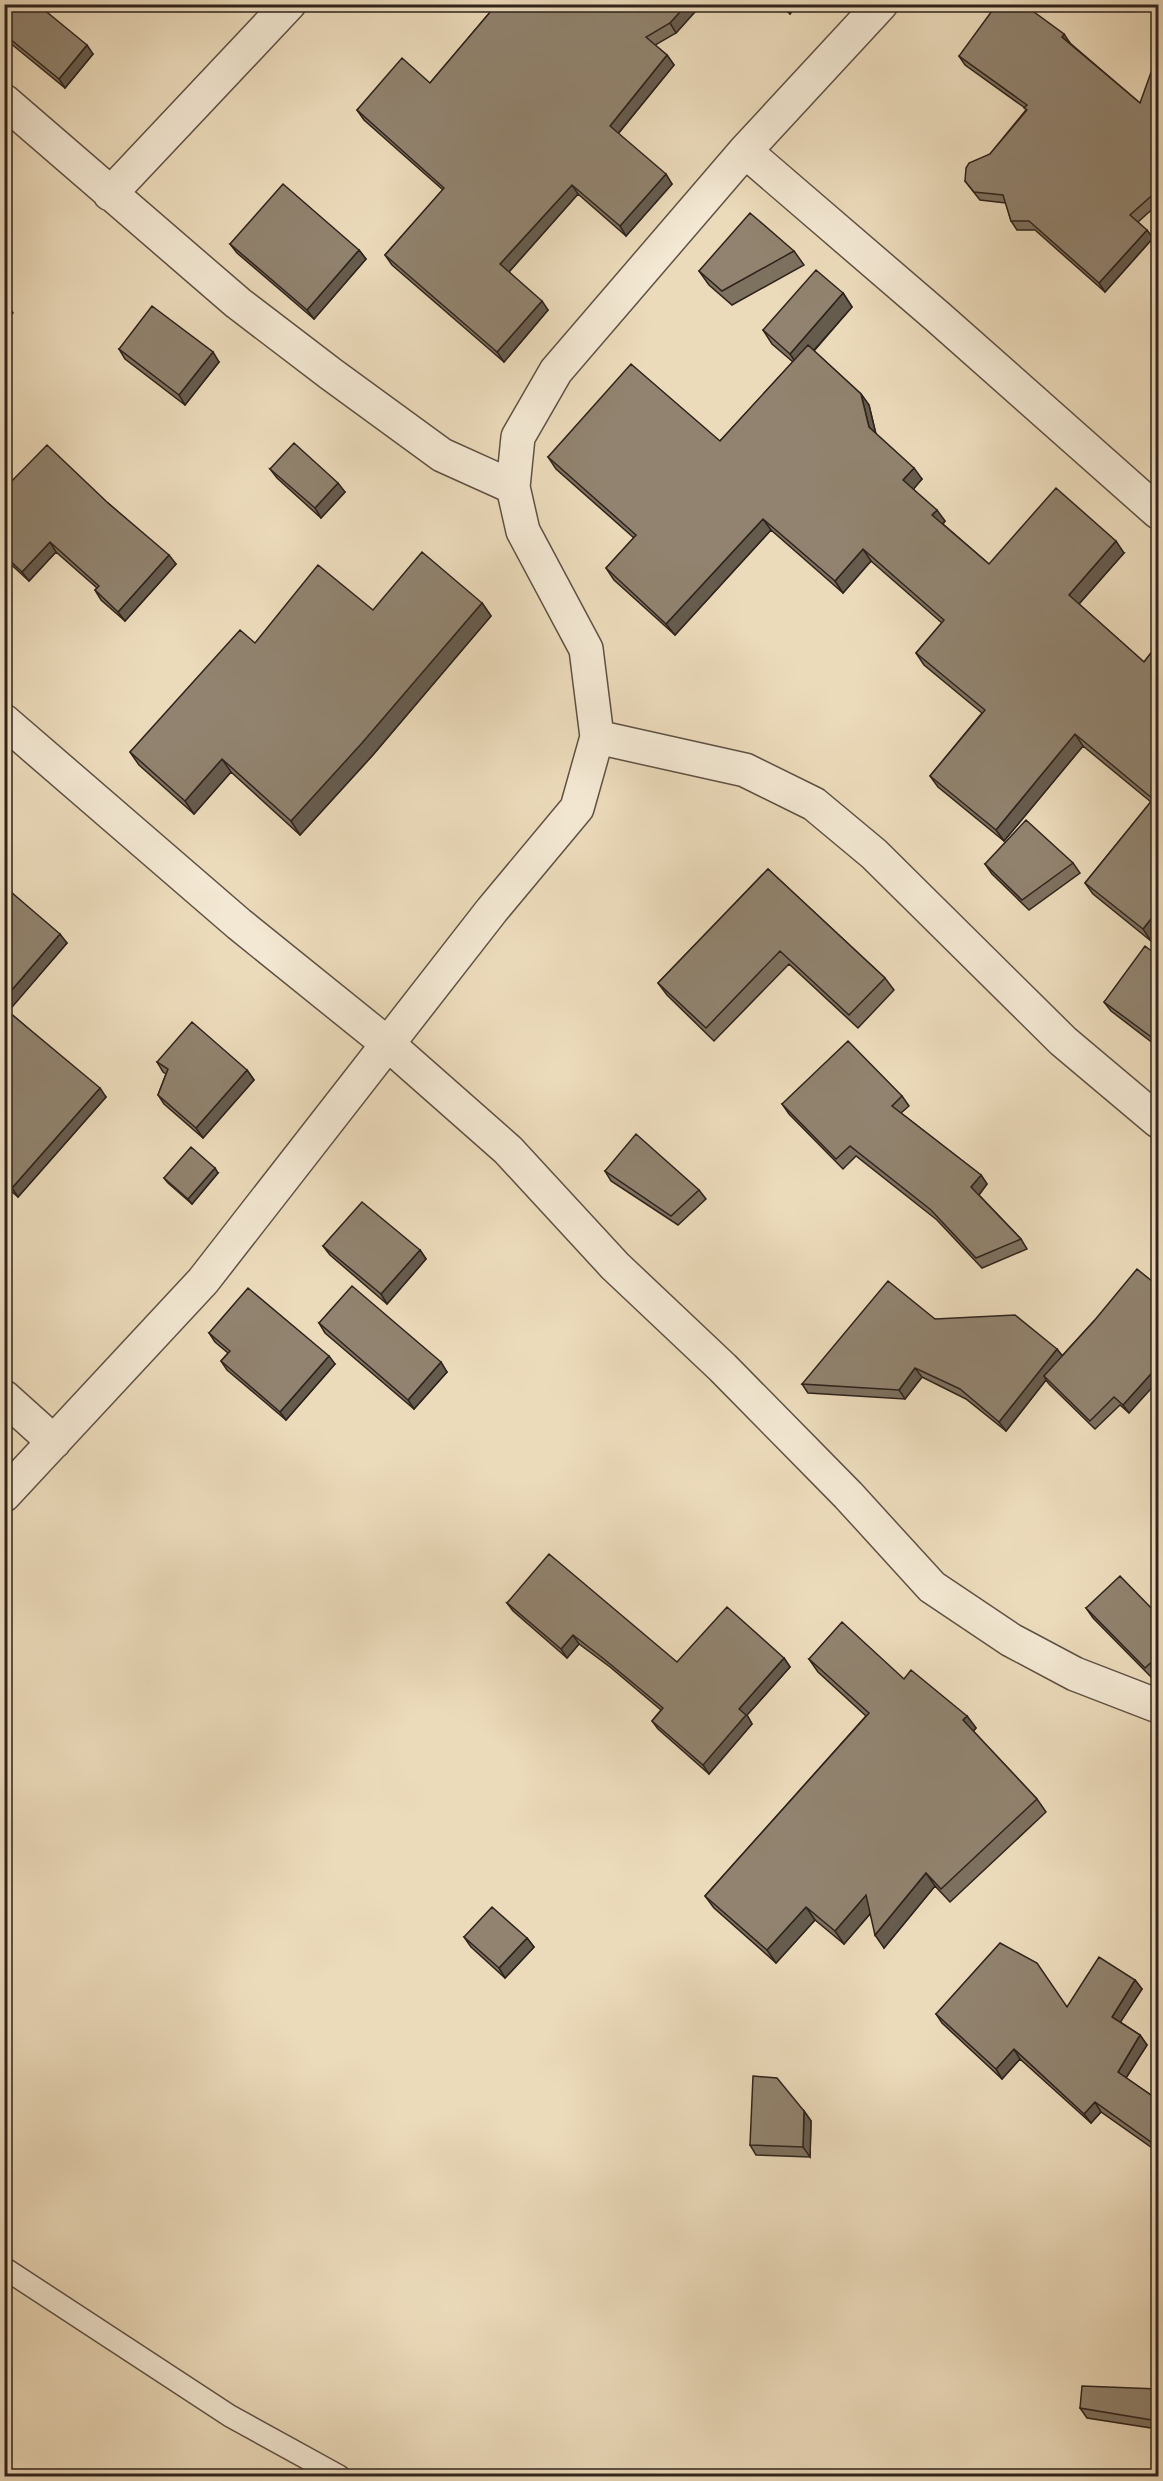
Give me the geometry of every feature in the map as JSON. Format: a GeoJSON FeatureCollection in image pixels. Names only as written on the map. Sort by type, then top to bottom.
{"type":"FeatureCollection","features":[{"type":"Feature","properties":{"kind":"street"},"geometry":{"type":"LineString","coordinates":[[110,194],[289,4]]}},
{"type":"Feature","properties":{"kind":"street"},"geometry":{"type":"LineString","coordinates":[[4,1495],[203,1281],[492,910],[577,808],[597,737],[586,649],[523,531],[513,487],[518,437],[556,371],[745,152],[881,4]]}},
{"type":"Feature","properties":{"kind":"street"},"geometry":{"type":"LineString","coordinates":[[4,101],[238,303],[442,455],[513,487]]}},
{"type":"Feature","properties":{"kind":"street"},"geometry":{"type":"LineString","coordinates":[[745,152],[938,317],[1158,512]]}},
{"type":"Feature","properties":{"kind":"street"},"geometry":{"type":"LineString","coordinates":[[4,721],[239,924],[389,1045],[508,1150],[615,1266],[723,1368],[848,1495],[932,1587],[1011,1640],[1075,1674],[1158,1706]]}},
{"type":"Feature","properties":{"kind":"street"},"geometry":{"type":"LineString","coordinates":[[597,737],[745,770],[814,804],[874,854],[1063,1041],[1158,1121]]}},
{"type":"Feature","properties":{"kind":"street"},"geometry":{"type":"LineString","coordinates":[[4,1397],[54,1442]]}},
{"type":"Feature","properties":{"kind":"lane"},"geometry":{"type":"LineString","coordinates":[[4,2268],[230,2416],[339,2476]]}},
{"type":"Feature","properties":{"kind":"building"},"geometry":{"type":"Polygon","coordinates":[[[4,4],[37,4],[87,45],[59,79],[4,34],[4,4]]]}},
{"type":"Feature","properties":{"kind":"building"},"geometry":{"type":"Polygon","coordinates":[[[497,4],[687,4],[670,23],[646,37],[667,55],[610,126],[666,174],[620,226],[572,185],[500,264],[542,301],[497,352],[385,255],[444,188],[357,110],[402,58],[430,83],[497,4]]]}},
{"type":"Feature","properties":{"kind":"building"},"geometry":{"type":"Polygon","coordinates":[[[997,4],[1023,4],[1064,34],[1062,37],[1140,103],[1153,67],[1158,73],[1158,190],[1130,215],[1147,230],[1099,283],[1029,221],[1011,221],[1003,195],[974,192],[965,181],[966,168],[969,163],[990,154],[1027,110],[1024,108],[1027,105],[959,56],[997,4]]]}},
{"type":"Feature","properties":{"kind":"building"},"geometry":{"type":"Polygon","coordinates":[[[283,184],[359,250],[307,310],[230,244],[283,184]]]}},
{"type":"Feature","properties":{"kind":"building"},"geometry":{"type":"Polygon","coordinates":[[[750,213],[794,251],[722,291],[699,271],[750,213]]]}},
{"type":"Feature","properties":{"kind":"building"},"geometry":{"type":"Polygon","coordinates":[[[816,270],[843,293],[790,354],[763,330],[816,270]]]}},
{"type":"Feature","properties":{"kind":"building"},"geometry":{"type":"Polygon","coordinates":[[[152,306],[213,352],[179,395],[119,349],[152,306]]]}},
{"type":"Feature","properties":{"kind":"building"},"geometry":{"type":"Polygon","coordinates":[[[808,345],[861,394],[869,427],[914,468],[903,480],[937,510],[932,515],[989,564],[1056,488],[1116,541],[1069,595],[1144,662],[1158,644],[1158,910],[1143,929],[1085,883],[1153,799],[1075,734],[996,830],[930,776],[985,710],[916,653],[944,620],[863,549],[835,581],[763,519],[666,624],[606,568],[636,535],[548,457],[631,364],[720,441],[808,345]]]}},
{"type":"Feature","properties":{"kind":"building"},"geometry":{"type":"Polygon","coordinates":[[[294,443],[338,483],[315,508],[270,469],[294,443]]]}},
{"type":"Feature","properties":{"kind":"building"},"geometry":{"type":"Polygon","coordinates":[[[47,445],[108,503],[169,555],[118,612],[95,590],[99,586],[50,542],[22,572],[4,555],[4,489],[47,445]]]}},
{"type":"Feature","properties":{"kind":"building"},"geometry":{"type":"Polygon","coordinates":[[[422,552],[482,603],[362,743],[291,821],[222,759],[185,801],[130,752],[240,630],[255,643],[318,565],[373,610],[422,552]]]}},
{"type":"Feature","properties":{"kind":"building"},"geometry":{"type":"Polygon","coordinates":[[[1026,820],[1073,863],[1022,900],[985,864],[1026,820]]]}},
{"type":"Feature","properties":{"kind":"building"},"geometry":{"type":"Polygon","coordinates":[[[768,869],[885,978],[849,1015],[780,951],[706,1028],[658,983],[768,869]]]}},
{"type":"Feature","properties":{"kind":"building"},"geometry":{"type":"Polygon","coordinates":[[[4,886],[60,934],[4,999],[4,886]]]}},
{"type":"Feature","properties":{"kind":"building"},"geometry":{"type":"Polygon","coordinates":[[[1145,946],[1158,956],[1158,1042],[1104,1002],[1145,946]]]}},
{"type":"Feature","properties":{"kind":"building"},"geometry":{"type":"Polygon","coordinates":[[[4,1008],[100,1088],[12,1188],[4,1182],[4,1008]]]}},
{"type":"Feature","properties":{"kind":"building"},"geometry":{"type":"Polygon","coordinates":[[[192,1022],[247,1070],[196,1128],[158,1095],[168,1069],[157,1062],[192,1022]]]}},
{"type":"Feature","properties":{"kind":"building"},"geometry":{"type":"Polygon","coordinates":[[[848,1041],[902,1096],[892,1106],[981,1175],[971,1187],[1021,1239],[976,1258],[931,1210],[850,1146],[836,1159],[782,1104],[848,1041]]]}},
{"type":"Feature","properties":{"kind":"building"},"geometry":{"type":"Polygon","coordinates":[[[636,1134],[699,1190],[671,1216],[605,1171],[636,1134]]]}},
{"type":"Feature","properties":{"kind":"building"},"geometry":{"type":"Polygon","coordinates":[[[191,1147],[215,1168],[188,1199],[164,1178],[191,1147]]]}},
{"type":"Feature","properties":{"kind":"building"},"geometry":{"type":"Polygon","coordinates":[[[362,1202],[420,1250],[381,1294],[323,1246],[362,1202]]]}},
{"type":"Feature","properties":{"kind":"building"},"geometry":{"type":"Polygon","coordinates":[[[1137,1269],[1158,1286],[1158,1366],[1123,1405],[1114,1397],[1090,1421],[1044,1376],[1137,1269]]]}},
{"type":"Feature","properties":{"kind":"building"},"geometry":{"type":"Polygon","coordinates":[[[888,1281],[935,1319],[1015,1315],[1057,1349],[999,1422],[960,1389],[915,1368],[899,1390],[802,1384],[888,1281]]]}},
{"type":"Feature","properties":{"kind":"building"},"geometry":{"type":"Polygon","coordinates":[[[352,1286],[441,1362],[408,1400],[319,1323],[352,1286]]]}},
{"type":"Feature","properties":{"kind":"building"},"geometry":{"type":"Polygon","coordinates":[[[248,1288],[329,1356],[280,1412],[221,1361],[230,1351],[209,1333],[248,1288]]]}},
{"type":"Feature","properties":{"kind":"building"},"geometry":{"type":"Polygon","coordinates":[[[549,1554],[677,1662],[727,1607],[784,1658],[739,1709],[746,1715],[703,1765],[652,1721],[663,1708],[604,1659],[573,1635],[561,1649],[507,1603],[549,1554]]]}},
{"type":"Feature","properties":{"kind":"building"},"geometry":{"type":"Polygon","coordinates":[[[1120,1576],[1158,1615],[1158,1656],[1145,1668],[1086,1608],[1120,1576]]]}},
{"type":"Feature","properties":{"kind":"building"},"geometry":{"type":"Polygon","coordinates":[[[842,1622],[904,1679],[911,1670],[967,1716],[963,1720],[1037,1799],[941,1889],[926,1873],[875,1935],[866,1895],[835,1931],[806,1907],[767,1950],[705,1896],[869,1713],[809,1659],[842,1622]]]}},
{"type":"Feature","properties":{"kind":"building"},"geometry":{"type":"Polygon","coordinates":[[[492,1907],[527,1938],[499,1968],[464,1937],[492,1907]]]}},
{"type":"Feature","properties":{"kind":"building"},"geometry":{"type":"Polygon","coordinates":[[[1000,1943],[1037,1963],[1067,2007],[1099,1957],[1135,1980],[1112,2017],[1140,2035],[1118,2072],[1158,2100],[1158,2147],[1095,2102],[1084,2114],[1014,2049],[996,2069],[936,2014],[1000,1943]]]}},
{"type":"Feature","properties":{"kind":"building"},"geometry":{"type":"Polygon","coordinates":[[[753,2076],[777,2078],[804,2111],[803,2147],[750,2145],[753,2076]]]}},
{"type":"Feature","properties":{"kind":"building"},"geometry":{"type":"Polygon","coordinates":[[[1082,2386],[1158,2389],[1158,2421],[1080,2408],[1082,2386]]]}}]}
